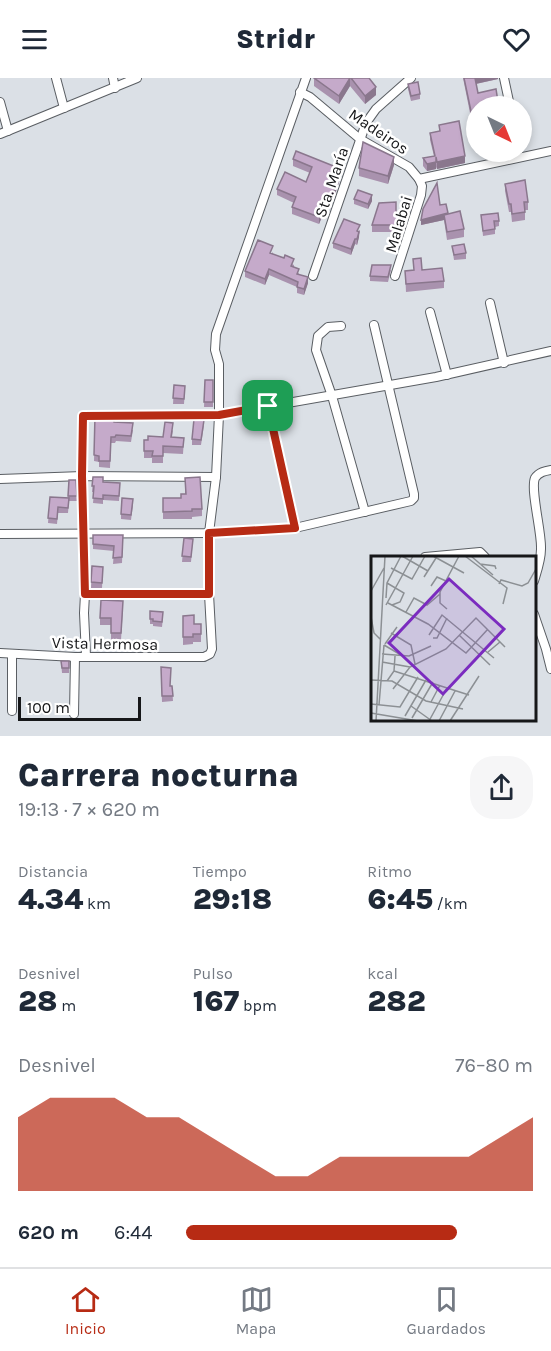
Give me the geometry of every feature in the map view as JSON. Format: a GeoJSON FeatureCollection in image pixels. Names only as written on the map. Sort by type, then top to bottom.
{"type":"FeatureCollection","features":[{"type":"Feature","properties":{"kind":"street"},"geometry":{"type":"LineString","coordinates":[[56,78],[64,108]]}},
{"type":"Feature","properties":{"kind":"street"},"geometry":{"type":"LineString","coordinates":[[113,78],[115,88]]}},
{"type":"Feature","properties":{"kind":"street"},"geometry":{"type":"LineString","coordinates":[[0,102],[4,133],[137,78]]}},
{"type":"Feature","properties":{"kind":"street"},"geometry":{"type":"LineString","coordinates":[[85,594],[209,594],[209,533],[216,477],[219,415],[219,364],[215,350],[216,334],[306,78]]}},
{"type":"Feature","properties":{"kind":"street","name":"Sta. María"},"geometry":{"type":"LineString","coordinates":[[313,276],[366,123],[376,109],[412,78]]}},
{"type":"Feature","properties":{"kind":"street"},"geometry":{"type":"LineString","coordinates":[[504,78],[508,96]]}},
{"type":"Feature","properties":{"kind":"street","name":"Madeiros"},"geometry":{"type":"LineString","coordinates":[[300,92],[310,97],[360,139],[409,167],[419,179]]}},
{"type":"Feature","properties":{"kind":"street"},"geometry":{"type":"LineString","coordinates":[[532,153],[551,151]]}},
{"type":"Feature","properties":{"kind":"street"},"geometry":{"type":"LineString","coordinates":[[419,179],[488,162]]}},
{"type":"Feature","properties":{"kind":"street","name":"Malabai"},"geometry":{"type":"LineString","coordinates":[[395,276],[421,195],[422,186],[419,179]]}},
{"type":"Feature","properties":{"kind":"street"},"geometry":{"type":"LineString","coordinates":[[490,303],[504,363]]}},
{"type":"Feature","properties":{"kind":"street"},"geometry":{"type":"LineString","coordinates":[[430,312],[447,375]]}},
{"type":"Feature","properties":{"kind":"street"},"geometry":{"type":"LineString","coordinates":[[0,534],[209,533],[295,528],[411,501],[414,498],[374,325]]}},
{"type":"Feature","properties":{"kind":"street"},"geometry":{"type":"LineString","coordinates":[[341,326],[328,327],[318,336],[316,350],[332,396],[365,512]]}},
{"type":"Feature","properties":{"kind":"street"},"geometry":{"type":"LineString","coordinates":[[86,656],[83,416],[219,415],[447,375],[551,351]]}},
{"type":"Feature","properties":{"kind":"street"},"geometry":{"type":"LineString","coordinates":[[268,406],[295,528]]}},
{"type":"Feature","properties":{"kind":"street"},"geometry":{"type":"LineString","coordinates":[[536,572],[541,537],[533,487],[536,477],[542,471],[551,470]]}},
{"type":"Feature","properties":{"kind":"street"},"geometry":{"type":"LineString","coordinates":[[0,479],[82,476],[216,477]]}},
{"type":"Feature","properties":{"kind":"street"},"geometry":{"type":"LineString","coordinates":[[443,556],[480,552],[483,556]]}},
{"type":"Feature","properties":{"kind":"street","name":"Vista Hermosa"},"geometry":{"type":"LineString","coordinates":[[0,653],[75,657],[204,657],[210,654],[212,649],[209,594]]}},
{"type":"Feature","properties":{"kind":"street"},"geometry":{"type":"LineString","coordinates":[[536,620],[551,669]]}},
{"type":"Feature","properties":{"kind":"street"},"geometry":{"type":"LineString","coordinates":[[12,654],[12,711]]}},
{"type":"Feature","properties":{"kind":"street"},"geometry":{"type":"LineString","coordinates":[[74,714],[75,657]]}},
{"type":"Feature","properties":{"kind":"building"},"geometry":{"type":"Polygon","coordinates":[[[314,78],[350,78],[339,96],[314,78]]]}},
{"type":"Feature","properties":{"kind":"building"},"geometry":{"type":"Polygon","coordinates":[[[351,78],[369,78],[376,87],[365,96],[351,78]]]}},
{"type":"Feature","properties":{"kind":"building"},"geometry":{"type":"Polygon","coordinates":[[[464,78],[475,78],[478,93],[496,89],[497,96],[468,96],[464,78]]]}},
{"type":"Feature","properties":{"kind":"building"},"geometry":{"type":"Polygon","coordinates":[[[418,82],[420,94],[411,96],[408,84],[418,82]]]}},
{"type":"Feature","properties":{"kind":"building"},"geometry":{"type":"Polygon","coordinates":[[[459,121],[465,156],[437,162],[436,157],[436,162],[427,164],[423,158],[435,156],[430,133],[440,131],[439,125],[459,121]]]}},
{"type":"Feature","properties":{"kind":"building"},"geometry":{"type":"Polygon","coordinates":[[[363,142],[394,157],[388,176],[359,168],[363,142]]]}},
{"type":"Feature","properties":{"kind":"building"},"geometry":{"type":"Polygon","coordinates":[[[296,151],[341,169],[330,202],[326,200],[319,217],[292,207],[296,197],[277,189],[285,172],[306,182],[312,167],[293,159],[296,151]]]}},
{"type":"Feature","properties":{"kind":"building"},"geometry":{"type":"Polygon","coordinates":[[[525,180],[528,202],[524,202],[525,212],[512,214],[505,184],[525,180]]]}},
{"type":"Feature","properties":{"kind":"building"},"geometry":{"type":"Polygon","coordinates":[[[437,183],[440,205],[446,204],[448,213],[421,220],[423,209],[437,183]]]}},
{"type":"Feature","properties":{"kind":"building"},"geometry":{"type":"Polygon","coordinates":[[[358,190],[372,195],[368,204],[354,199],[358,190]]]}},
{"type":"Feature","properties":{"kind":"building"},"geometry":{"type":"Polygon","coordinates":[[[396,202],[396,213],[407,213],[403,225],[372,225],[379,203],[396,202]]]}},
{"type":"Feature","properties":{"kind":"building"},"geometry":{"type":"Polygon","coordinates":[[[460,211],[464,229],[447,232],[444,215],[460,211]]]}},
{"type":"Feature","properties":{"kind":"building"},"geometry":{"type":"Polygon","coordinates":[[[498,213],[499,221],[494,221],[495,229],[483,231],[481,215],[498,213]]]}},
{"type":"Feature","properties":{"kind":"building"},"geometry":{"type":"Polygon","coordinates":[[[344,219],[360,225],[357,239],[351,249],[333,243],[344,219]]]}},
{"type":"Feature","properties":{"kind":"building"},"geometry":{"type":"Polygon","coordinates":[[[258,240],[273,246],[270,253],[294,259],[291,266],[299,269],[297,274],[308,277],[304,289],[297,287],[298,282],[269,269],[265,279],[245,271],[258,240]]]}},
{"type":"Feature","properties":{"kind":"building"},"geometry":{"type":"Polygon","coordinates":[[[464,244],[466,253],[454,255],[452,246],[464,244]]]}},
{"type":"Feature","properties":{"kind":"building"},"geometry":{"type":"Polygon","coordinates":[[[421,258],[422,270],[442,268],[444,281],[406,284],[405,271],[414,270],[413,259],[421,258]]]}},
{"type":"Feature","properties":{"kind":"building"},"geometry":{"type":"Polygon","coordinates":[[[372,265],[391,265],[388,277],[370,276],[372,265]]]}},
{"type":"Feature","properties":{"kind":"building"},"geometry":{"type":"Polygon","coordinates":[[[205,380],[213,380],[213,402],[204,402],[205,380]]]}},
{"type":"Feature","properties":{"kind":"building"},"geometry":{"type":"Polygon","coordinates":[[[174,385],[185,386],[184,399],[173,398],[174,385]]]}},
{"type":"Feature","properties":{"kind":"building"},"geometry":{"type":"Polygon","coordinates":[[[95,416],[114,416],[114,422],[133,423],[131,436],[111,437],[110,461],[99,461],[99,456],[94,455],[95,416]]]}},
{"type":"Feature","properties":{"kind":"building"},"geometry":{"type":"Polygon","coordinates":[[[194,419],[204,420],[201,440],[192,439],[194,419]]]}},
{"type":"Feature","properties":{"kind":"building"},"geometry":{"type":"Polygon","coordinates":[[[165,422],[173,423],[171,437],[184,438],[183,447],[163,446],[163,456],[152,456],[153,451],[144,451],[144,440],[148,440],[148,436],[163,437],[165,422]]]}},
{"type":"Feature","properties":{"kind":"building"},"geometry":{"type":"Polygon","coordinates":[[[93,477],[103,477],[103,482],[120,483],[119,496],[103,495],[103,499],[93,498],[93,477]]]}},
{"type":"Feature","properties":{"kind":"building"},"geometry":{"type":"Polygon","coordinates":[[[200,477],[202,509],[163,512],[163,498],[181,498],[181,494],[186,494],[185,478],[200,477]]]}},
{"type":"Feature","properties":{"kind":"building"},"geometry":{"type":"Polygon","coordinates":[[[69,480],[76,480],[77,496],[68,496],[69,480]]]}},
{"type":"Feature","properties":{"kind":"building"},"geometry":{"type":"Polygon","coordinates":[[[50,497],[69,498],[68,508],[58,507],[57,519],[48,518],[50,497]]]}},
{"type":"Feature","properties":{"kind":"building"},"geometry":{"type":"Polygon","coordinates":[[[122,498],[133,499],[131,515],[121,514],[122,498]]]}},
{"type":"Feature","properties":{"kind":"building"},"geometry":{"type":"Polygon","coordinates":[[[93,535],[123,535],[122,557],[113,558],[114,546],[93,544],[93,535]]]}},
{"type":"Feature","properties":{"kind":"building"},"geometry":{"type":"Polygon","coordinates":[[[184,538],[193,539],[191,557],[182,556],[184,538]]]}},
{"type":"Feature","properties":{"kind":"building"},"geometry":{"type":"Polygon","coordinates":[[[92,566],[103,567],[102,583],[91,582],[92,566]]]}},
{"type":"Feature","properties":{"kind":"building"},"geometry":{"type":"Polygon","coordinates":[[[101,600],[123,601],[121,633],[111,633],[111,618],[100,618],[101,600]]]}},
{"type":"Feature","properties":{"kind":"building"},"geometry":{"type":"Polygon","coordinates":[[[150,611],[163,612],[162,622],[150,619],[150,611]]]}},
{"type":"Feature","properties":{"kind":"building"},"geometry":{"type":"Polygon","coordinates":[[[194,615],[194,624],[201,624],[201,634],[183,637],[183,616],[194,615]]]}},
{"type":"Feature","properties":{"kind":"building"},"geometry":{"type":"Polygon","coordinates":[[[61,661],[69,661],[69,668],[62,668],[61,661]]]}},
{"type":"Feature","properties":{"kind":"building"},"geometry":{"type":"Polygon","coordinates":[[[161,667],[171,668],[170,686],[172,686],[173,696],[162,696],[161,667]]]}},
{"type":"Feature","properties":{"kind":"route"},"geometry":{"type":"LineString","coordinates":[[268,406],[295,528],[209,533],[209,594],[85,594],[83,416],[219,415],[268,406]]}}]}
